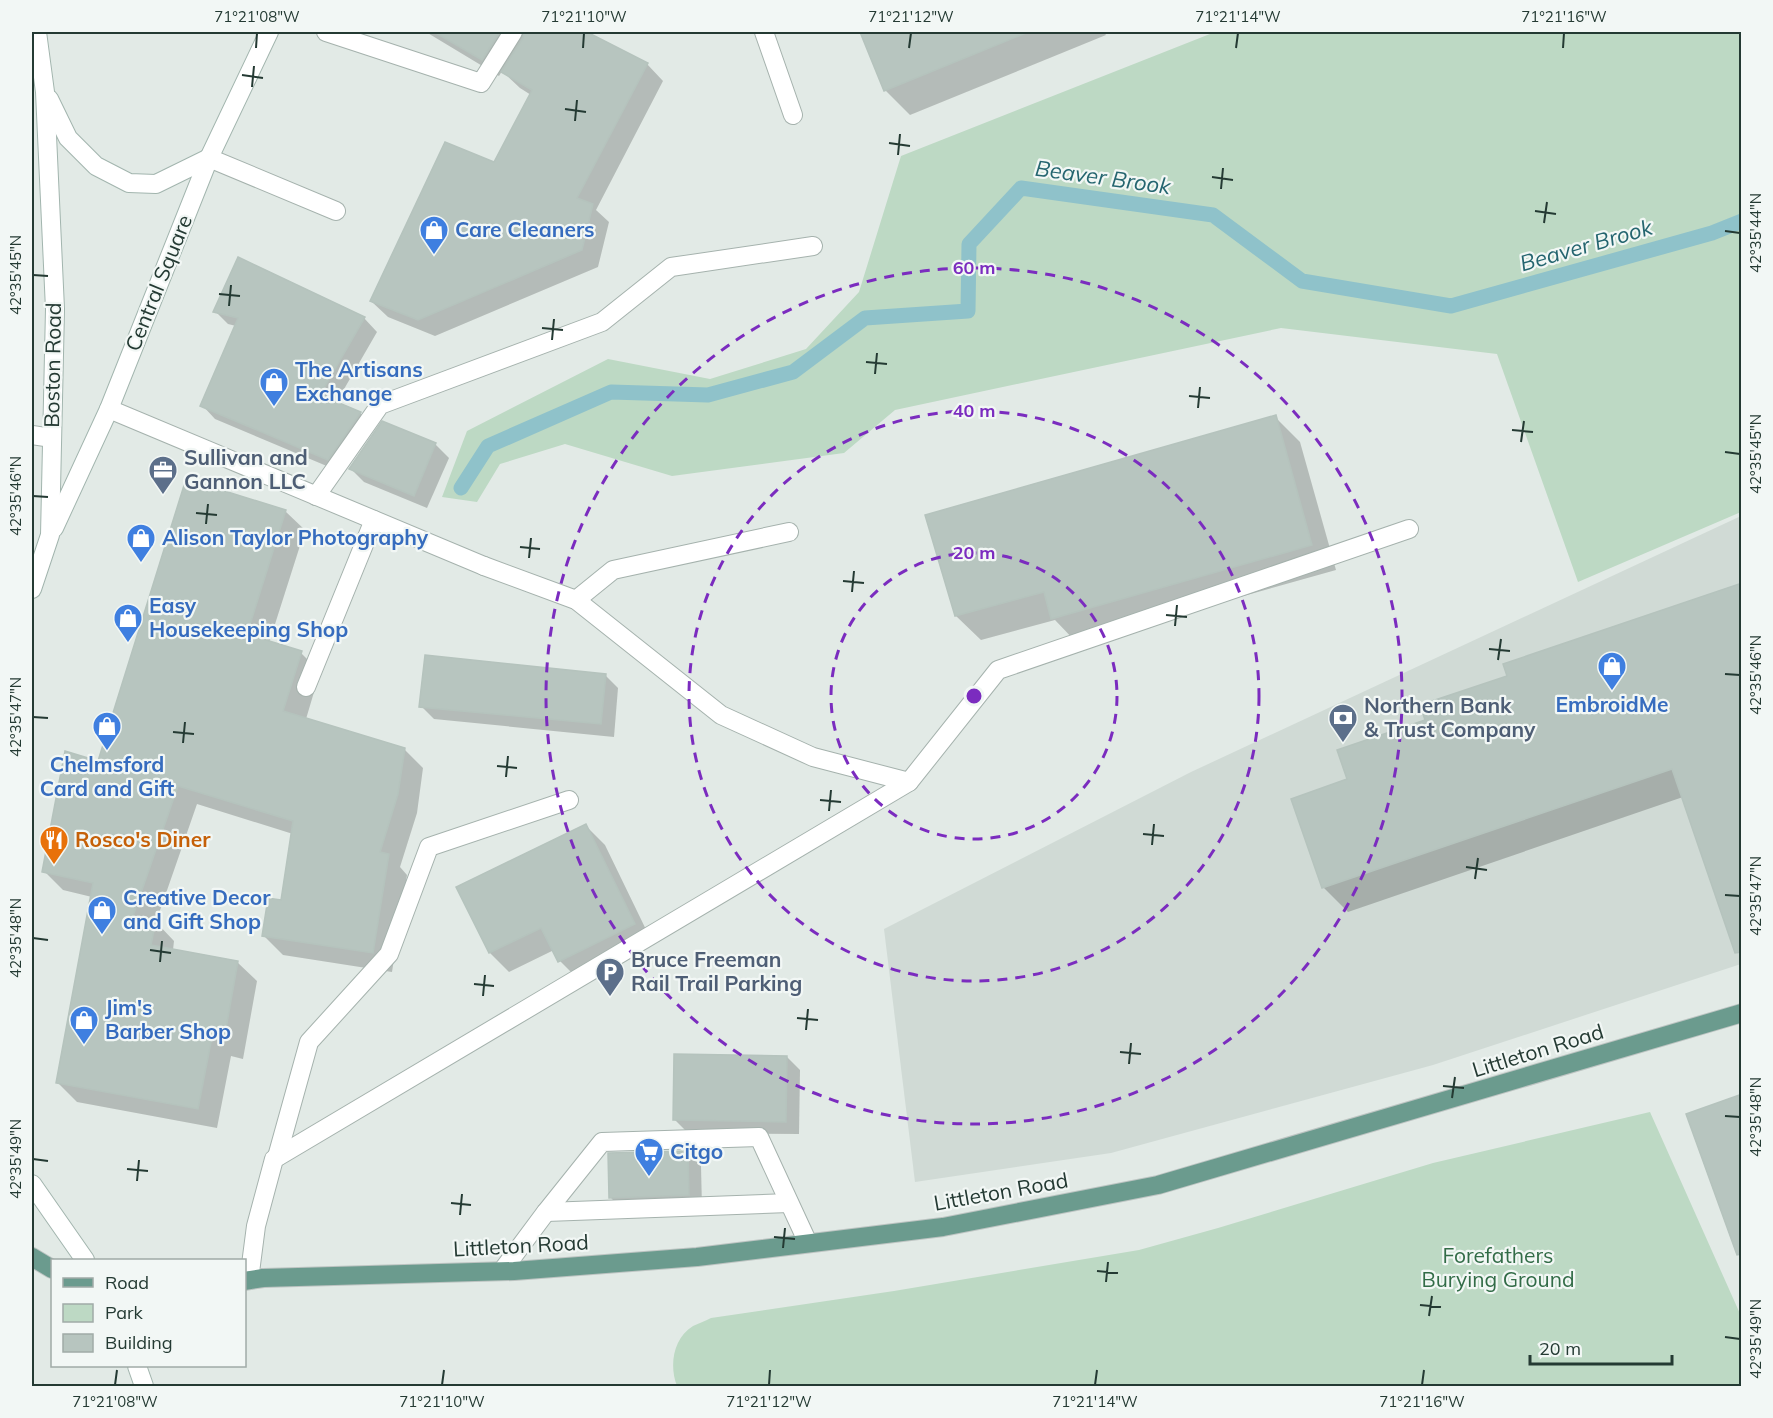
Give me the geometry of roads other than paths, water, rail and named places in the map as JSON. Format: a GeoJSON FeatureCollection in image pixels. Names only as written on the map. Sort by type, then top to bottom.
{"type":"FeatureCollection","features":[{"type":"Feature","properties":{"kind":"main road","name":"Boston Road"},"geometry":{"type":"LineString","coordinates":[[32,589],[50,535],[55,309],[45,92],[37,32]]}},
{"type":"Feature","properties":{"kind":"main road","name":"Central Square"},"geometry":{"type":"LineString","coordinates":[[50,535],[110,409],[209,158],[269,32]]}},
{"type":"Feature","properties":{"kind":"main road"},"geometry":{"type":"LineString","coordinates":[[326,32],[481,83],[513,32]]}},
{"type":"Feature","properties":{"kind":"main road"},"geometry":{"type":"LineString","coordinates":[[764,32],[793,115]]}},
{"type":"Feature","properties":{"kind":"main road"},"geometry":{"type":"LineString","coordinates":[[45,92],[68,138],[96,166],[129,183],[156,184],[209,158],[336,212]]}},
{"type":"Feature","properties":{"kind":"main road"},"geometry":{"type":"LineString","coordinates":[[316,496],[380,405],[602,322],[671,267],[813,246]]}},
{"type":"Feature","properties":{"kind":"main road"},"geometry":{"type":"LineString","coordinates":[[110,409],[484,566],[576,600],[721,715],[813,757],[909,782]]}},
{"type":"Feature","properties":{"kind":"main road"},"geometry":{"type":"LineString","coordinates":[[32,435],[52,438]]}},
{"type":"Feature","properties":{"kind":"main road"},"geometry":{"type":"LineString","coordinates":[[306,687],[374,519]]}},
{"type":"Feature","properties":{"kind":"main road"},"geometry":{"type":"LineString","coordinates":[[277,1156],[909,782],[998,670],[1409,529]]}},
{"type":"Feature","properties":{"kind":"main road"},"geometry":{"type":"LineString","coordinates":[[576,600],[613,570],[789,532]]}},
{"type":"Feature","properties":{"kind":"main road"},"geometry":{"type":"LineString","coordinates":[[247,1280],[256,1226],[309,1042],[389,954],[429,847],[569,800]]}},
{"type":"Feature","properties":{"kind":"main road","name":"Littleton Road"},"geometry":{"type":"LineString","coordinates":[[247,1280],[502,1271],[697,1257],[943,1227],[1158,1185],[1742,1013]]}},
{"type":"Feature","properties":{"kind":"main road"},"geometry":{"type":"LineString","coordinates":[[502,1271],[602,1142],[759,1137],[808,1243]]}},
{"type":"Feature","properties":{"kind":"main road"},"geometry":{"type":"LineString","coordinates":[[32,1184],[84,1259]]}},
{"type":"Feature","properties":{"kind":"main road"},"geometry":{"type":"LineString","coordinates":[[546,1212],[789,1203]]}},
{"type":"Feature","properties":{"kind":"main road"},"geometry":{"type":"LineString","coordinates":[[32,1257],[51,1268]]}},
{"type":"Feature","properties":{"kind":"main road"},"geometry":{"type":"LineString","coordinates":[[138,1367],[144,1386]]}},
{"type":"Feature","properties":{"kind":"waterway","name":"Beaver Brook"},"geometry":{"type":"LineString","coordinates":[[461,488],[488,446],[611,392],[708,395],[793,372],[865,318],[968,311],[969,244],[1021,188],[1213,215],[1302,281],[1451,306],[1712,233],[1742,221]]}},
{"type":"Feature","properties":{"kind":"place","name":"Care Cleaners"},"geometry":{"type":"Point","coordinates":[434,256]}},
{"type":"Feature","properties":{"kind":"place","name":"The Artisans Exchange"},"geometry":{"type":"Point","coordinates":[274,408]}},
{"type":"Feature","properties":{"kind":"place","name":"Sullivan and Gannon LLC"},"geometry":{"type":"Point","coordinates":[163,496]}},
{"type":"Feature","properties":{"kind":"place","name":"Alison Taylor Photography"},"geometry":{"type":"Point","coordinates":[141,564]}},
{"type":"Feature","properties":{"kind":"place","name":"Easy Housekeeping Shop"},"geometry":{"type":"Point","coordinates":[128,644]}},
{"type":"Feature","properties":{"kind":"place","name":"EmbroidMe"},"geometry":{"type":"Point","coordinates":[1612,692]}},
{"type":"Feature","properties":{"kind":"place","name":"Northern Bank & Trust Company"},"geometry":{"type":"Point","coordinates":[1343,744]}},
{"type":"Feature","properties":{"kind":"place","name":"Chelmsford Card and Gift"},"geometry":{"type":"Point","coordinates":[107,752]}},
{"type":"Feature","properties":{"kind":"place","name":"Rosco's Diner"},"geometry":{"type":"Point","coordinates":[54,866]}},
{"type":"Feature","properties":{"kind":"place","name":"Creative Decor and Gift Shop"},"geometry":{"type":"Point","coordinates":[102,936]}},
{"type":"Feature","properties":{"kind":"place","name":"Bruce Freeman Rail Trail Parking"},"geometry":{"type":"Point","coordinates":[610,998]}},
{"type":"Feature","properties":{"kind":"place","name":"Jim's Barber Shop"},"geometry":{"type":"Point","coordinates":[84,1046]}},
{"type":"Feature","properties":{"kind":"place","name":"Citgo"},"geometry":{"type":"Point","coordinates":[649,1178]}},
{"type":"Feature","properties":{"kind":"park label","name":"Forefathers Burying Ground"},"geometry":{"type":"Point","coordinates":[1498,1268]}}]}
